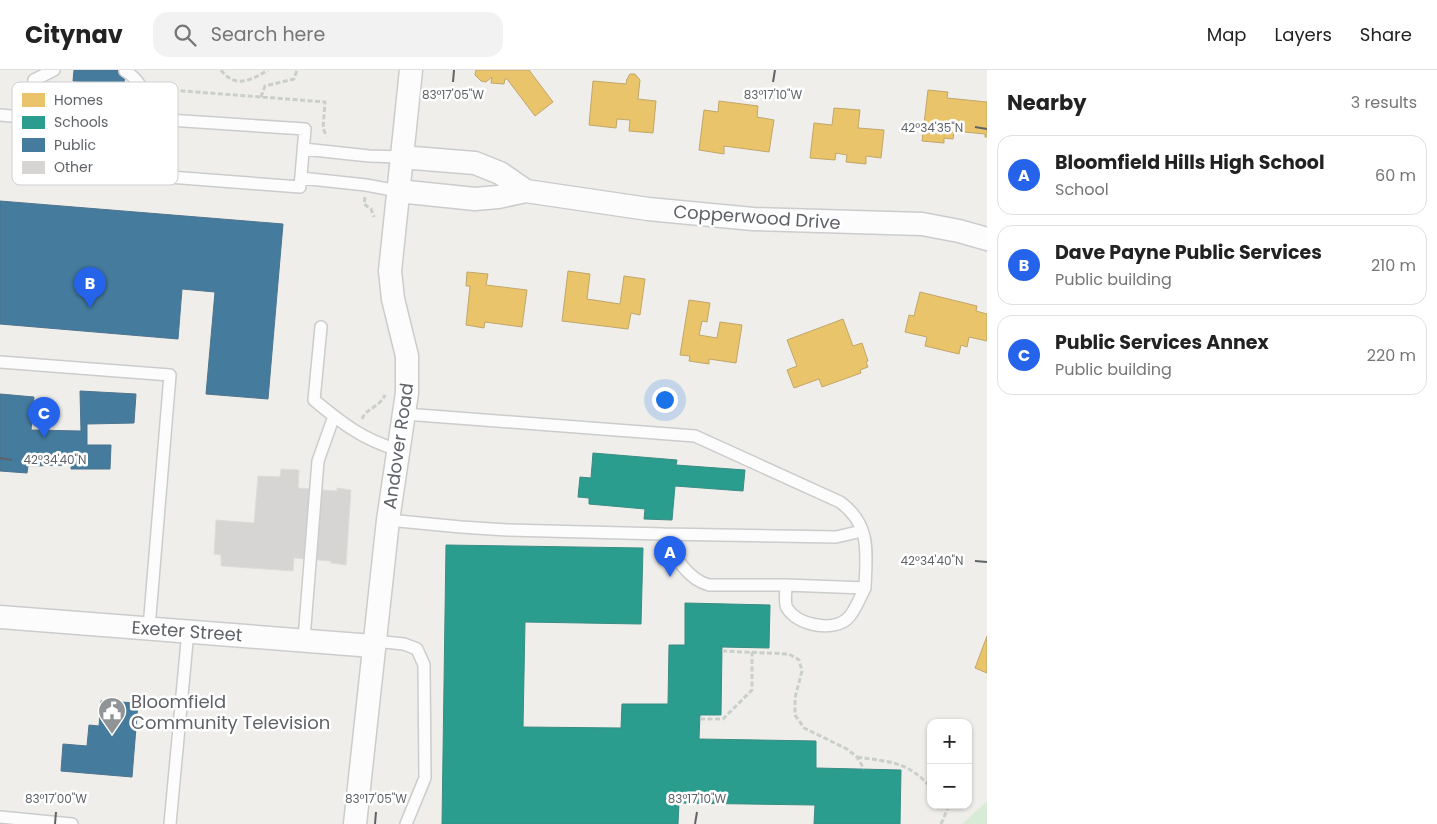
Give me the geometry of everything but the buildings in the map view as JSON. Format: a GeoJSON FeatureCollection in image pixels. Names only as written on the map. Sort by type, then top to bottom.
{"type":"FeatureCollection","features":[{"type":"Feature","properties":{"kind":"street","name":"Andover Road"},"geometry":{"type":"LineString","coordinates":[[354,824],[388,520],[405,414],[408,378],[407,356],[393,299],[390,271],[411,70]]}},
{"type":"Feature","properties":{"kind":"street","name":"Copperwood Drive"},"geometry":{"type":"LineString","coordinates":[[401,157],[475,164],[500,173],[526,191]]}},
{"type":"Feature","properties":{"kind":"street","name":"Copperwood Drive"},"geometry":{"type":"LineString","coordinates":[[398,191],[475,199],[498,197],[526,191],[648,209],[753,220],[922,224],[941,226],[987,239]]}},
{"type":"Feature","properties":{"kind":"street","name":"Exeter Street"},"geometry":{"type":"LineString","coordinates":[[0,617],[304,640],[374,643]]}},
{"type":"Feature","properties":{"kind":"lane"},"geometry":{"type":"LineString","coordinates":[[34,82],[34,80],[54,70]]}},
{"type":"Feature","properties":{"kind":"lane"},"geometry":{"type":"LineString","coordinates":[[124,71],[131,75],[136,82]]}},
{"type":"Feature","properties":{"kind":"lane"},"geometry":{"type":"LineString","coordinates":[[178,121],[305,129],[300,187],[178,178]]}},
{"type":"Feature","properties":{"kind":"lane"},"geometry":{"type":"LineString","coordinates":[[304,149],[369,156],[401,157]]}},
{"type":"Feature","properties":{"kind":"lane"},"geometry":{"type":"LineString","coordinates":[[301,178],[366,185],[398,191]]}},
{"type":"Feature","properties":{"kind":"lane"},"geometry":{"type":"LineString","coordinates":[[321,327],[314,400],[344,425],[376,443],[398,450]]}},
{"type":"Feature","properties":{"kind":"lane"},"geometry":{"type":"LineString","coordinates":[[0,362],[170,375],[149,628]]}},
{"type":"Feature","properties":{"kind":"lane"},"geometry":{"type":"LineString","coordinates":[[405,414],[695,436],[840,502],[856,516],[862,531],[866,555],[865,588],[848,618],[834,626],[811,624],[794,617],[786,606],[786,585]]}},
{"type":"Feature","properties":{"kind":"lane"},"geometry":{"type":"LineString","coordinates":[[304,640],[318,461],[334,416]]}},
{"type":"Feature","properties":{"kind":"lane"},"geometry":{"type":"LineString","coordinates":[[388,520],[507,530],[663,534],[836,538],[862,531]]}},
{"type":"Feature","properties":{"kind":"lane"},"geometry":{"type":"LineString","coordinates":[[663,534],[674,554],[687,571],[698,582],[709,585],[865,588]]}},
{"type":"Feature","properties":{"kind":"lane"},"geometry":{"type":"LineString","coordinates":[[170,824],[188,631]]}},
{"type":"Feature","properties":{"kind":"lane"},"geometry":{"type":"LineString","coordinates":[[374,643],[404,644],[417,649],[424,665],[425,778],[406,824]]}},
{"type":"Feature","properties":{"kind":"lane"},"geometry":{"type":"LineString","coordinates":[[0,817],[72,824]]}},
{"type":"Feature","properties":{"kind":"path"},"geometry":{"type":"LineString","coordinates":[[221,70],[226,78],[237,82],[249,81],[268,70]]}},
{"type":"Feature","properties":{"kind":"path"},"geometry":{"type":"LineString","coordinates":[[261,97],[265,86],[294,79],[297,70]]}},
{"type":"Feature","properties":{"kind":"path"},"geometry":{"type":"LineString","coordinates":[[178,91],[325,102],[323,129],[331,139]]}},
{"type":"Feature","properties":{"kind":"path"},"geometry":{"type":"LineString","coordinates":[[722,651],[789,654],[799,660],[802,671],[795,698],[795,714],[804,728],[846,749],[857,757],[864,769]]}},
{"type":"Feature","properties":{"kind":"path"},"geometry":{"type":"LineString","coordinates":[[700,718],[723,719],[752,690],[752,652]]}},
{"type":"Feature","properties":{"kind":"path"},"geometry":{"type":"LineString","coordinates":[[857,757],[900,764],[920,775],[927,783]]}},
{"type":"Feature","properties":{"kind":"path"},"geometry":{"type":"LineString","coordinates":[[942,824],[948,809]]}},
{"type":"Feature","properties":{"kind":"green space"},"geometry":{"type":"Polygon","coordinates":[[[987,801],[987,824],[962,824],[987,801]]]}},
{"type":"Feature","properties":{"kind":"place","name":"Dave Payne Public Services"},"geometry":{"type":"Point","coordinates":[90,308]}},
{"type":"Feature","properties":{"kind":"place","name":"Public Services Annex"},"geometry":{"type":"Point","coordinates":[44,438]}},
{"type":"Feature","properties":{"kind":"place","name":"Bloomfield Hills High School"},"geometry":{"type":"Point","coordinates":[670,577]}},
{"type":"Feature","properties":{"kind":"place","name":"Bloomfield Community Television"},"geometry":{"type":"Point","coordinates":[112,735]}}]}
